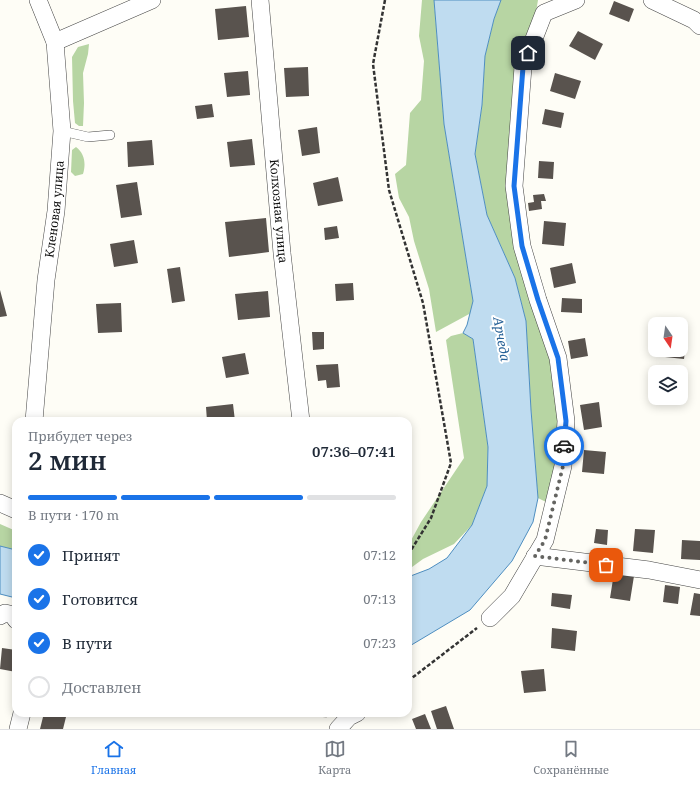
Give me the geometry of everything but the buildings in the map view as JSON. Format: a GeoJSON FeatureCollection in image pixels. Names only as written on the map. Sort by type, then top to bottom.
{"type":"FeatureCollection","features":[{"type":"Feature","properties":{"kind":"street","name":"Кленовая улица"},"geometry":{"type":"LineString","coordinates":[[34,417],[46,280],[56,211],[62,131],[55,42],[38,0]]}},
{"type":"Feature","properties":{"kind":"street"},"geometry":{"type":"LineString","coordinates":[[55,42],[152,0]]}},
{"type":"Feature","properties":{"kind":"street","name":"Колхозная улица"},"geometry":{"type":"LineString","coordinates":[[260,0],[282,253],[301,417]]}},
{"type":"Feature","properties":{"kind":"street"},"geometry":{"type":"LineString","coordinates":[[490,618],[512,596],[545,540],[563,466],[566,421],[558,358],[538,300],[522,246],[514,186],[523,67],[544,13],[576,0]]}},
{"type":"Feature","properties":{"kind":"street"},"geometry":{"type":"LineString","coordinates":[[652,0],[694,20],[700,26]]}},
{"type":"Feature","properties":{"kind":"street"},"geometry":{"type":"LineString","coordinates":[[0,503],[12,508]]}},
{"type":"Feature","properties":{"kind":"street"},"geometry":{"type":"LineString","coordinates":[[535,556],[649,570],[700,580]]}},
{"type":"Feature","properties":{"kind":"street"},"geometry":{"type":"LineString","coordinates":[[0,616],[5,613],[12,615]]}},
{"type":"Feature","properties":{"kind":"street"},"geometry":{"type":"LineString","coordinates":[[18,729],[21,717]]}},
{"type":"Feature","properties":{"kind":"lane"},"geometry":{"type":"LineString","coordinates":[[62,131],[88,136],[110,135]]}},
{"type":"Feature","properties":{"kind":"path"},"geometry":{"type":"LineString","coordinates":[[385,0],[373,64],[389,190],[423,303],[451,463],[431,518],[412,549]]}},
{"type":"Feature","properties":{"kind":"path"},"geometry":{"type":"LineString","coordinates":[[412,678],[490,618]]}},
{"type":"Feature","properties":{"kind":"path"},"geometry":{"type":"LineString","coordinates":[[321,717],[348,720]]}},
{"type":"Feature","properties":{"kind":"green space"},"geometry":{"type":"Polygon","coordinates":[[[422,0],[434,0],[444,124],[473,301],[471,313],[436,332],[429,289],[414,241],[409,217],[399,198],[395,174],[406,165],[410,113],[421,100],[424,61],[419,36],[422,0]]]}},
{"type":"Feature","properties":{"kind":"green space"},"geometry":{"type":"Polygon","coordinates":[[[501,0],[538,0],[510,168],[510,221],[551,360],[570,447],[562,510],[538,498],[526,321],[515,278],[487,215],[475,154],[482,105],[485,56],[494,19],[501,0]]]}},
{"type":"Feature","properties":{"kind":"green space"},"geometry":{"type":"Polygon","coordinates":[[[89,44],[83,73],[83,126],[79,126],[75,123],[72,57],[78,47],[89,44]]]}},
{"type":"Feature","properties":{"kind":"green space"},"geometry":{"type":"Polygon","coordinates":[[[76,147],[83,156],[84,167],[83,174],[75,176],[71,172],[72,150],[76,147]]]}},
{"type":"Feature","properties":{"kind":"green space"},"geometry":{"type":"Polygon","coordinates":[[[463,333],[473,339],[488,447],[487,486],[472,525],[454,544],[423,559],[412,567],[412,539],[421,522],[464,458],[446,340],[451,336],[463,333]]]}},
{"type":"Feature","properties":{"kind":"green space"},"geometry":{"type":"Polygon","coordinates":[[[0,524],[12,529],[12,549],[0,546],[0,524]]]}},
{"type":"Feature","properties":{"kind":"water","name":"Арчеда"},"geometry":{"type":"Polygon","coordinates":[[[434,0],[501,0],[494,19],[485,56],[482,105],[475,154],[487,215],[515,278],[526,321],[538,498],[533,522],[512,561],[470,610],[412,645],[412,575],[429,569],[447,558],[472,525],[487,486],[488,447],[473,339],[463,333],[467,325],[473,301],[444,124],[434,0]]]}},
{"type":"Feature","properties":{"kind":"water"},"geometry":{"type":"Polygon","coordinates":[[[0,546],[12,549],[12,597],[0,594],[0,546]]]}},
{"type":"Feature","properties":{"kind":"way so far"},"geometry":{"type":"LineString","coordinates":[[564,446],[563,466],[545,540],[535,556],[606,565]]}},
{"type":"Feature","properties":{"kind":"route"},"geometry":{"type":"LineString","coordinates":[[528,53],[523,67],[514,186],[522,246],[538,300],[558,358],[566,421],[564,446]]}}]}
